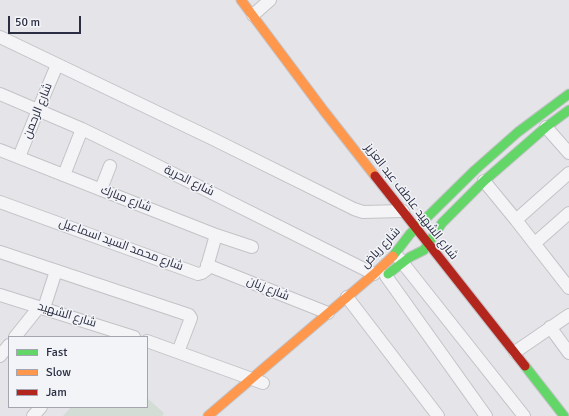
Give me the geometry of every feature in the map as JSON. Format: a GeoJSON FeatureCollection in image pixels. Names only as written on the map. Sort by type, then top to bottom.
{"type":"FeatureCollection","features":[{"type":"Feature","properties":{"kind":"street","name":"شارع الشهيد عاطف عبد العزيز"},"geometry":{"type":"LineString","coordinates":[[241,0],[324,111],[565,413]]}},
{"type":"Feature","properties":{"kind":"street"},"geometry":{"type":"LineString","coordinates":[[253,15],[270,0]]}},
{"type":"Feature","properties":{"kind":"street"},"geometry":{"type":"LineString","coordinates":[[0,37],[213,139],[354,209],[363,212],[403,211]]}},
{"type":"Feature","properties":{"kind":"street","name":"شارع الرحمن"},"geometry":{"type":"LineString","coordinates":[[19,157],[57,64]]}},
{"type":"Feature","properties":{"kind":"street","name":"شارع الحرية"},"geometry":{"type":"LineString","coordinates":[[0,94],[82,129],[204,188],[379,279]]}},
{"type":"Feature","properties":{"kind":"street","name":"شارع رياض"},"geometry":{"type":"LineString","coordinates":[[208,416],[328,313],[349,304],[379,279],[399,258],[404,240],[475,170],[518,132],[569,94]]}},
{"type":"Feature","properties":{"kind":"street","name":"شارع رياض"},"geometry":{"type":"LineString","coordinates":[[399,258],[410,257],[424,250],[442,223],[484,181],[546,127],[569,110]]}},
{"type":"Feature","properties":{"kind":"street"},"geometry":{"type":"LineString","coordinates":[[546,127],[569,153]]}},
{"type":"Feature","properties":{"kind":"street"},"geometry":{"type":"LineString","coordinates":[[64,175],[82,129]]}},
{"type":"Feature","properties":{"kind":"street","name":"شارع مبارك"},"geometry":{"type":"LineString","coordinates":[[0,150],[216,235],[252,247]]}},
{"type":"Feature","properties":{"kind":"street"},"geometry":{"type":"LineString","coordinates":[[101,189],[110,166]]}},
{"type":"Feature","properties":{"kind":"street"},"geometry":{"type":"LineString","coordinates":[[516,220],[569,173]]}},
{"type":"Feature","properties":{"kind":"street"},"geometry":{"type":"LineString","coordinates":[[484,181],[569,288]]}},
{"type":"Feature","properties":{"kind":"street","name":"شارع محمد السيد اسماعيل"},"geometry":{"type":"LineString","coordinates":[[0,202],[198,274],[204,272],[207,265]]}},
{"type":"Feature","properties":{"kind":"street"},"geometry":{"type":"LineString","coordinates":[[534,243],[569,213]]}},
{"type":"Feature","properties":{"kind":"street"},"geometry":{"type":"LineString","coordinates":[[207,265],[216,235]]}},
{"type":"Feature","properties":{"kind":"street"},"geometry":{"type":"LineString","coordinates":[[0,252],[189,315],[191,320],[178,352]]}},
{"type":"Feature","properties":{"kind":"street"},"geometry":{"type":"LineString","coordinates":[[399,258],[524,416]]}},
{"type":"Feature","properties":{"kind":"street","name":"شارع زيان"},"geometry":{"type":"LineString","coordinates":[[207,265],[328,313]]}},
{"type":"Feature","properties":{"kind":"street"},"geometry":{"type":"LineString","coordinates":[[16,336],[42,307],[56,271]]}},
{"type":"Feature","properties":{"kind":"street"},"geometry":{"type":"LineString","coordinates":[[379,279],[486,416]]}},
{"type":"Feature","properties":{"kind":"street","name":"شارع الشهيد"},"geometry":{"type":"LineString","coordinates":[[0,294],[42,307],[109,333],[128,336]]}},
{"type":"Feature","properties":{"kind":"street"},"geometry":{"type":"LineString","coordinates":[[349,304],[438,416]]}},
{"type":"Feature","properties":{"kind":"street"},"geometry":{"type":"LineString","coordinates":[[515,352],[569,315]]}},
{"type":"Feature","properties":{"kind":"street"},"geometry":{"type":"LineString","coordinates":[[550,327],[569,352]]}},
{"type":"Feature","properties":{"kind":"street"},"geometry":{"type":"LineString","coordinates":[[148,342],[251,378],[266,380]]}},
{"type":"Feature","properties":{"kind":"street"},"geometry":{"type":"LineString","coordinates":[[0,356],[8,346]]}},
{"type":"Feature","properties":{"kind":"street"},"geometry":{"type":"LineString","coordinates":[[252,392],[266,380]]}},
{"type":"Feature","properties":{"kind":"street"},"geometry":{"type":"LineString","coordinates":[[33,416],[40,408]]}},
{"type":"Feature","properties":{"kind":"shaded area"},"geometry":{"type":"Polygon","coordinates":[[[148,399],[164,413],[162,416],[63,416],[70,408],[148,408],[148,399]]]}},
{"type":"Feature","properties":{"kind":"traffic: fast"},"geometry":{"type":"LineString","coordinates":[[393,256],[410,234],[475,170],[518,132],[569,94]]}},
{"type":"Feature","properties":{"kind":"traffic: fast"},"geometry":{"type":"LineString","coordinates":[[388,274],[410,257],[424,250],[442,223],[484,181],[546,127],[569,110]]}},
{"type":"Feature","properties":{"kind":"traffic: fast"},"geometry":{"type":"LineString","coordinates":[[525,366],[564,416]]}},
{"type":"Feature","properties":{"kind":"traffic: slow"},"geometry":{"type":"LineString","coordinates":[[241,0],[324,111],[375,176]]}},
{"type":"Feature","properties":{"kind":"traffic: slow"},"geometry":{"type":"LineString","coordinates":[[208,416],[393,256]]}},
{"type":"Feature","properties":{"kind":"traffic: jam"},"geometry":{"type":"LineString","coordinates":[[375,176],[525,366]]}}]}
